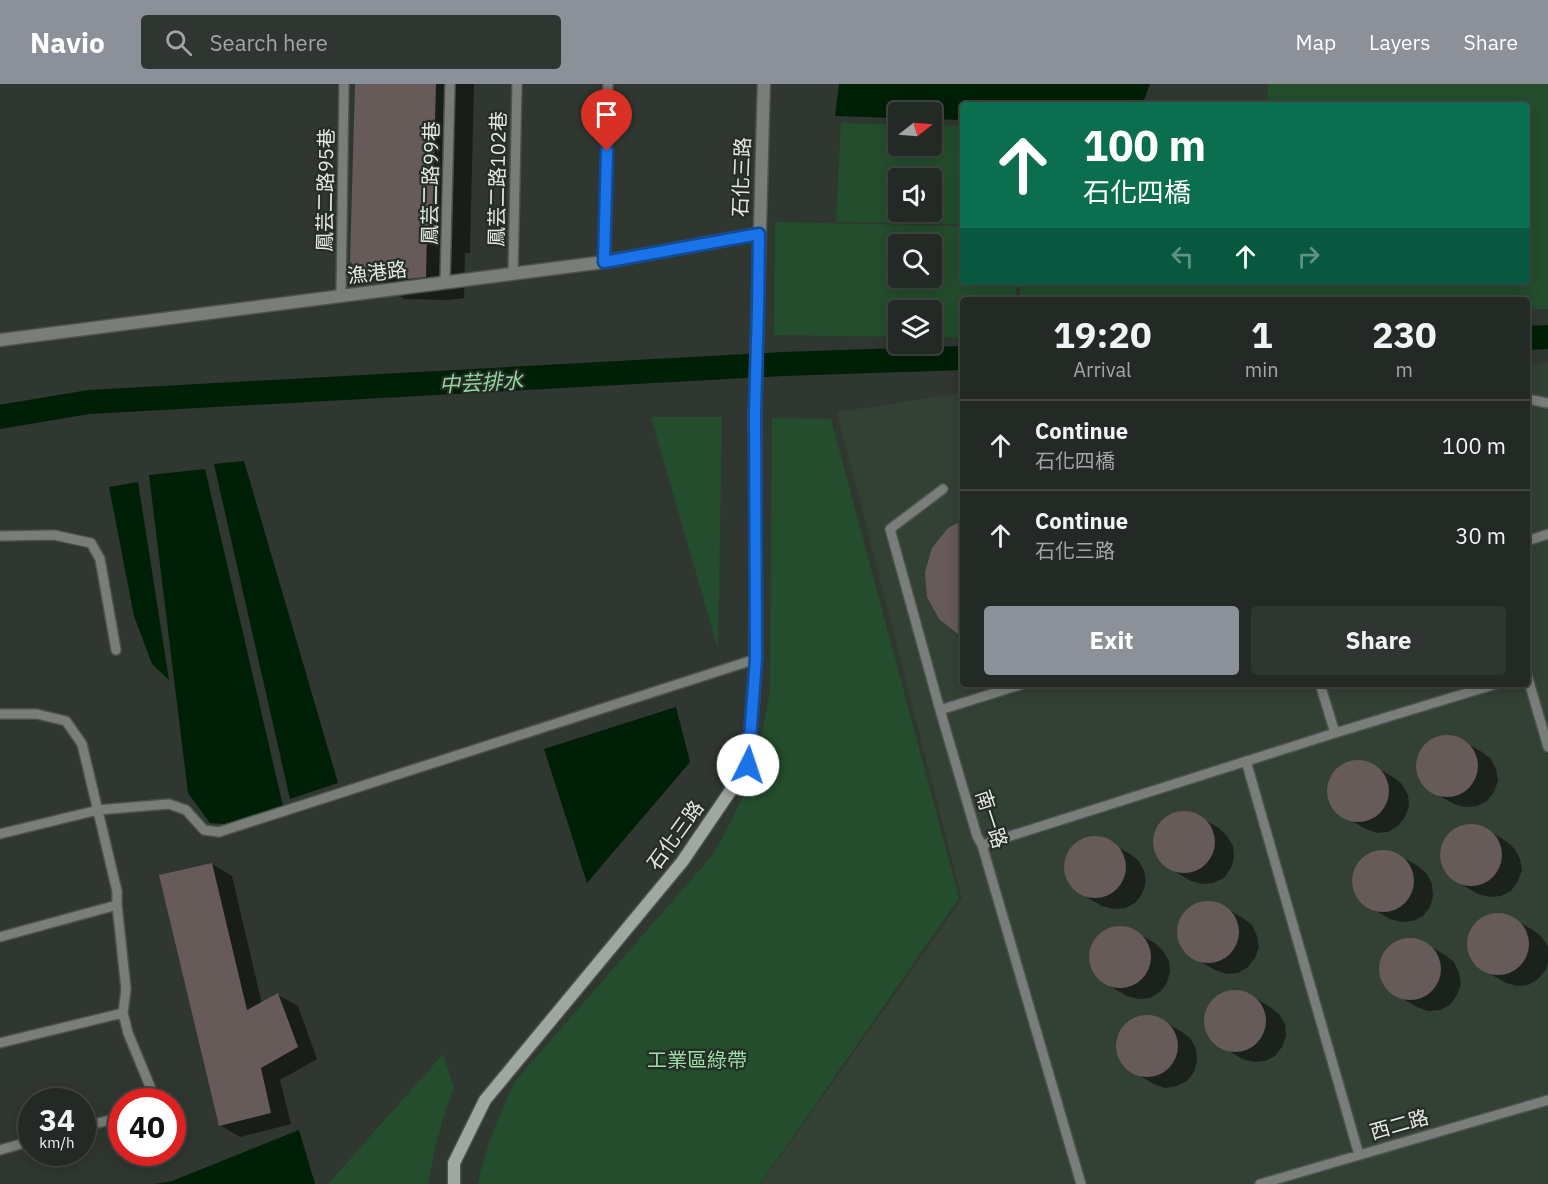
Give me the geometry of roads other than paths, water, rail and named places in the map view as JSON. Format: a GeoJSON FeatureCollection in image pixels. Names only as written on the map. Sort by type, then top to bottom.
{"type":"FeatureCollection","features":[{"type":"Feature","properties":{"kind":"street","name":"石化三路"},"geometry":{"type":"LineString","coordinates":[[454,1184],[454,1163],[485,1100],[682,862],[748,765],[756,659],[755,411],[764,84]]}},
{"type":"Feature","properties":{"kind":"street","name":"漁港路"},"geometry":{"type":"LineString","coordinates":[[0,340],[604,262],[759,234]]}},
{"type":"Feature","properties":{"kind":"lane","name":"鳳芸二路95巷"},"geometry":{"type":"LineString","coordinates":[[341,296],[344,84]]}},
{"type":"Feature","properties":{"kind":"lane","name":"鳳芸二路99巷"},"geometry":{"type":"LineString","coordinates":[[445,282],[450,84]]}},
{"type":"Feature","properties":{"kind":"lane","name":"鳳芸二路102巷"},"geometry":{"type":"LineString","coordinates":[[513,274],[517,84]]}},
{"type":"Feature","properties":{"kind":"lane"},"geometry":{"type":"LineString","coordinates":[[604,262],[608,84]]}},
{"type":"Feature","properties":{"kind":"lane"},"geometry":{"type":"LineString","coordinates":[[1530,400],[1548,403]]}},
{"type":"Feature","properties":{"kind":"lane","name":"南一路"},"geometry":{"type":"LineString","coordinates":[[943,489],[890,529],[940,710],[977,836],[982,845],[1080,1184]]}},
{"type":"Feature","properties":{"kind":"lane"},"geometry":{"type":"LineString","coordinates":[[1530,540],[1548,534]]}},
{"type":"Feature","properties":{"kind":"lane"},"geometry":{"type":"LineString","coordinates":[[0,536],[54,535],[91,543],[100,559],[116,650]]}},
{"type":"Feature","properties":{"kind":"lane"},"geometry":{"type":"LineString","coordinates":[[0,834],[98,810],[169,804],[186,810],[204,830],[219,832],[756,659]]}},
{"type":"Feature","properties":{"kind":"lane"},"geometry":{"type":"LineString","coordinates":[[1530,685],[1548,747]]}},
{"type":"Feature","properties":{"kind":"lane"},"geometry":{"type":"LineString","coordinates":[[940,710],[1013,687]]}},
{"type":"Feature","properties":{"kind":"lane"},"geometry":{"type":"LineString","coordinates":[[1321,687],[1335,733]]}},
{"type":"Feature","properties":{"kind":"lane"},"geometry":{"type":"LineString","coordinates":[[982,845],[1486,687]]}},
{"type":"Feature","properties":{"kind":"lane"},"geometry":{"type":"LineString","coordinates":[[0,714],[37,714],[66,721],[82,744],[117,891],[126,989],[123,1013],[128,1033],[151,1088]]}},
{"type":"Feature","properties":{"kind":"lane"},"geometry":{"type":"LineString","coordinates":[[1246,761],[1359,1155]]}},
{"type":"Feature","properties":{"kind":"lane"},"geometry":{"type":"LineString","coordinates":[[0,937],[117,905]]}},
{"type":"Feature","properties":{"kind":"lane"},"geometry":{"type":"LineString","coordinates":[[0,1043],[123,1013]]}},
{"type":"Feature","properties":{"kind":"lane","name":"西二路"},"geometry":{"type":"LineString","coordinates":[[1260,1184],[1548,1100]]}},
{"type":"Feature","properties":{"kind":"lane"},"geometry":{"type":"LineString","coordinates":[[0,1150],[18,1145]]}},
{"type":"Feature","properties":{"kind":"waterway","name":"中芸排水"},"geometry":{"type":"LineString","coordinates":[[1530,338],[1548,337]]}},
{"type":"Feature","properties":{"kind":"waterway","name":"中芸排水"},"geometry":{"type":"LineString","coordinates":[[0,417],[89,402],[783,364],[960,358]]}},
{"type":"Feature","properties":{"kind":"park label","name":"工業區綠帶"},"geometry":{"type":"Point","coordinates":[697,1059]}}]}
